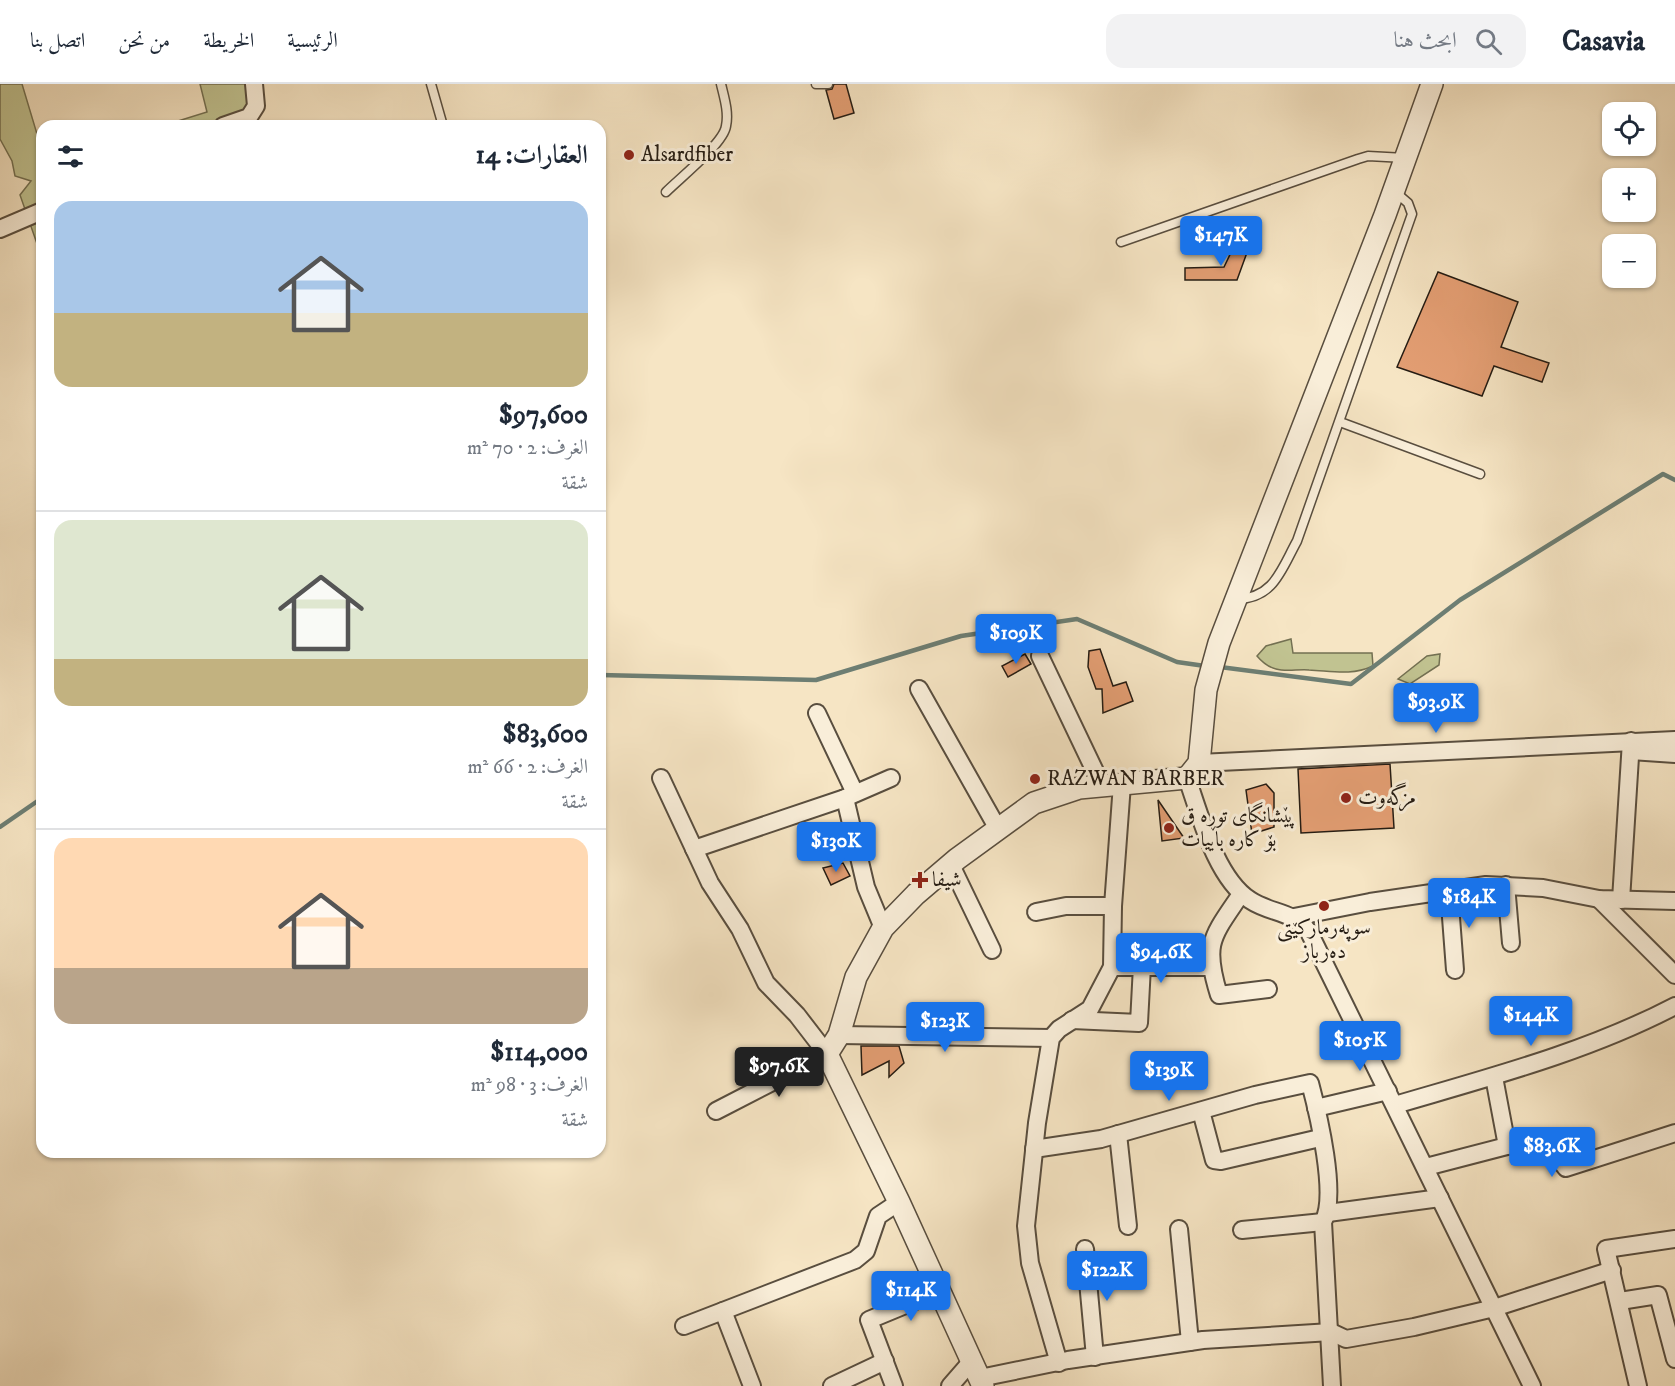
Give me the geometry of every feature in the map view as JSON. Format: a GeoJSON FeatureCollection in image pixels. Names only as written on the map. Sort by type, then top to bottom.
{"type":"FeatureCollection","features":[{"type":"Feature","properties":{"kind":"street"},"geometry":{"type":"LineString","coordinates":[[251,120],[256,106],[254,84]]}},
{"type":"Feature","properties":{"kind":"street"},"geometry":{"type":"LineString","coordinates":[[1432,84],[1394,190],[1219,643],[1206,690],[1193,771],[1209,838],[1231,883],[1253,902],[1294,917],[1309,932],[1532,1386]]}},
{"type":"Feature","properties":{"kind":"street"},"geometry":{"type":"LineString","coordinates":[[0,229],[36,214]]}},
{"type":"Feature","properties":{"kind":"street"},"geometry":{"type":"LineString","coordinates":[[1040,656],[1112,785],[1112,967],[1090,1009],[1072,1020],[1051,1038],[1034,1149],[1026,1226],[1030,1263],[1059,1363]]}},
{"type":"Feature","properties":{"kind":"street"},"geometry":{"type":"LineString","coordinates":[[919,689],[998,829]]}},
{"type":"Feature","properties":{"kind":"street"},"geometry":{"type":"LineString","coordinates":[[817,714],[850,796],[866,887],[883,928]]}},
{"type":"Feature","properties":{"kind":"street"},"geometry":{"type":"LineString","coordinates":[[716,1111],[826,1054],[839,1035],[856,978],[883,928],[916,894],[951,865],[1034,803],[1079,788],[1112,785],[1193,771],[1631,746],[1675,740]]}},
{"type":"Feature","properties":{"kind":"street"},"geometry":{"type":"LineString","coordinates":[[1631,746],[1675,754]]}},
{"type":"Feature","properties":{"kind":"street"},"geometry":{"type":"LineString","coordinates":[[1621,900],[1631,746]]}},
{"type":"Feature","properties":{"kind":"street"},"geometry":{"type":"LineString","coordinates":[[661,778],[710,883],[740,929],[766,982],[796,1015],[826,1054],[899,1202],[978,1376]]}},
{"type":"Feature","properties":{"kind":"street"},"geometry":{"type":"LineString","coordinates":[[694,849],[850,796],[891,778]]}},
{"type":"Feature","properties":{"kind":"street"},"geometry":{"type":"LineString","coordinates":[[951,865],[992,950]]}},
{"type":"Feature","properties":{"kind":"street"},"geometry":{"type":"LineString","coordinates":[[1294,917],[1370,902],[1506,885],[1543,888],[1599,899],[1675,901]]}},
{"type":"Feature","properties":{"kind":"street"},"geometry":{"type":"LineString","coordinates":[[1506,885],[1511,943]]}},
{"type":"Feature","properties":{"kind":"street"},"geometry":{"type":"LineString","coordinates":[[1449,891],[1455,970]]}},
{"type":"Feature","properties":{"kind":"street"},"geometry":{"type":"LineString","coordinates":[[1241,894],[1217,928],[1211,943],[1211,967],[1219,995],[1268,989]]}},
{"type":"Feature","properties":{"kind":"street"},"geometry":{"type":"LineString","coordinates":[[1599,899],[1675,975]]}},
{"type":"Feature","properties":{"kind":"street"},"geometry":{"type":"LineString","coordinates":[[1036,912],[1066,906],[1113,906]]}},
{"type":"Feature","properties":{"kind":"street"},"geometry":{"type":"LineString","coordinates":[[1072,1020],[1139,1023],[1142,966]]}},
{"type":"Feature","properties":{"kind":"street"},"geometry":{"type":"LineString","coordinates":[[1112,967],[1211,967]]}},
{"type":"Feature","properties":{"kind":"street"},"geometry":{"type":"LineString","coordinates":[[1316,1108],[1392,1098],[1494,1077],[1630,1028],[1675,1006]]}},
{"type":"Feature","properties":{"kind":"street"},"geometry":{"type":"LineString","coordinates":[[839,1035],[1051,1038]]}},
{"type":"Feature","properties":{"kind":"street"},"geometry":{"type":"LineString","coordinates":[[1494,1077],[1507,1146]]}},
{"type":"Feature","properties":{"kind":"street"},"geometry":{"type":"LineString","coordinates":[[1034,1149],[1118,1134],[1310,1083],[1328,1176],[1326,1218],[1332,1386]]}},
{"type":"Feature","properties":{"kind":"street"},"geometry":{"type":"LineString","coordinates":[[1201,1111],[1214,1160],[1221,1161],[1320,1138]]}},
{"type":"Feature","properties":{"kind":"street"},"geometry":{"type":"LineString","coordinates":[[1426,1167],[1544,1139],[1566,1168],[1675,1133]]}},
{"type":"Feature","properties":{"kind":"street"},"geometry":{"type":"LineString","coordinates":[[1118,1134],[1128,1226]]}},
{"type":"Feature","properties":{"kind":"street"},"geometry":{"type":"LineString","coordinates":[[1242,1230],[1440,1198]]}},
{"type":"Feature","properties":{"kind":"street"},"geometry":{"type":"LineString","coordinates":[[684,1326],[861,1256],[876,1226],[878,1216],[899,1202]]}},
{"type":"Feature","properties":{"kind":"street"},"geometry":{"type":"LineString","coordinates":[[1179,1228],[1190,1342]]}},
{"type":"Feature","properties":{"kind":"street"},"geometry":{"type":"LineString","coordinates":[[1638,1386],[1620,1300],[1606,1249],[1675,1239]]}},
{"type":"Feature","properties":{"kind":"street"},"geometry":{"type":"LineString","coordinates":[[1085,1249],[1095,1357]]}},
{"type":"Feature","properties":{"kind":"street"},"geometry":{"type":"LineString","coordinates":[[950,1386],[978,1376],[1190,1342],[1331,1332],[1346,1339],[1414,1328],[1494,1308],[1612,1270]]}},
{"type":"Feature","properties":{"kind":"street"},"geometry":{"type":"LineString","coordinates":[[894,1386],[869,1320],[939,1292]]}},
{"type":"Feature","properties":{"kind":"street"},"geometry":{"type":"LineString","coordinates":[[1620,1300],[1658,1294],[1675,1359]]}},
{"type":"Feature","properties":{"kind":"street"},"geometry":{"type":"LineString","coordinates":[[723,1311],[752,1386]]}},
{"type":"Feature","properties":{"kind":"street"},"geometry":{"type":"LineString","coordinates":[[832,1386],[885,1361]]}},
{"type":"Feature","properties":{"kind":"lane"},"geometry":{"type":"LineString","coordinates":[[431,84],[441,120]]}},
{"type":"Feature","properties":{"kind":"lane"},"geometry":{"type":"LineString","coordinates":[[666,192],[714,145],[726,128],[727,111],[721,84]]}},
{"type":"Feature","properties":{"kind":"lane"},"geometry":{"type":"LineString","coordinates":[[816,84],[828,84]]}},
{"type":"Feature","properties":{"kind":"lane"},"geometry":{"type":"LineString","coordinates":[[1121,242],[1368,156],[1406,158]]}},
{"type":"Feature","properties":{"kind":"lane"},"geometry":{"type":"LineString","coordinates":[[1237,599],[1261,595],[1273,584],[1297,542],[1412,214],[1408,203],[1394,190]]}},
{"type":"Feature","properties":{"kind":"lane"},"geometry":{"type":"LineString","coordinates":[[1340,422],[1480,474]]}},
{"type":"Feature","properties":{"kind":"green space"},"geometry":{"type":"Polygon","coordinates":[[[0,84],[22,84],[36,131],[36,241],[20,195],[31,181],[15,176],[12,161],[0,139],[0,84]]]}},
{"type":"Feature","properties":{"kind":"green space"},"geometry":{"type":"Polygon","coordinates":[[[200,84],[252,84],[250,103],[235,117],[226,120],[181,120],[207,112],[200,84]]]}},
{"type":"Feature","properties":{"kind":"green space"},"geometry":{"type":"Polygon","coordinates":[[[1291,639],[1293,653],[1372,653],[1373,666],[1349,672],[1284,670],[1270,667],[1257,656],[1266,646],[1291,639]]]}},
{"type":"Feature","properties":{"kind":"green space"},"geometry":{"type":"Polygon","coordinates":[[[1440,654],[1439,665],[1410,684],[1398,679],[1427,656],[1440,654]]]}},
{"type":"Feature","properties":{"kind":"building"},"geometry":{"type":"Polygon","coordinates":[[[834,84],[846,84],[854,113],[834,119],[826,90],[832,89],[834,84]]]}},
{"type":"Feature","properties":{"kind":"building"},"geometry":{"type":"Polygon","coordinates":[[[1202,226],[1213,226],[1218,239],[1201,241],[1195,235],[1202,226]]]}},
{"type":"Feature","properties":{"kind":"building"},"geometry":{"type":"Polygon","coordinates":[[[1236,242],[1249,247],[1237,280],[1185,280],[1185,268],[1224,267],[1236,242]]]}},
{"type":"Feature","properties":{"kind":"building"},"geometry":{"type":"Polygon","coordinates":[[[1438,272],[1518,302],[1501,347],[1549,363],[1542,382],[1494,366],[1482,396],[1397,367],[1438,272]]]}},
{"type":"Feature","properties":{"kind":"building"},"geometry":{"type":"Polygon","coordinates":[[[1100,649],[1113,686],[1126,682],[1133,701],[1103,713],[1102,689],[1096,689],[1088,667],[1089,651],[1100,649]]]}},
{"type":"Feature","properties":{"kind":"building"},"geometry":{"type":"Polygon","coordinates":[[[1025,654],[1031,664],[1008,677],[1002,666],[1025,654]]]}},
{"type":"Feature","properties":{"kind":"building","name":"مزگه‌وت"},"geometry":{"type":"Polygon","coordinates":[[[1390,764],[1394,828],[1301,833],[1298,769],[1390,764]]]}},
{"type":"Feature","properties":{"kind":"building"},"geometry":{"type":"Polygon","coordinates":[[[1266,784],[1274,793],[1274,827],[1252,834],[1246,790],[1266,784]]]}},
{"type":"Feature","properties":{"kind":"building"},"geometry":{"type":"Polygon","coordinates":[[[1158,800],[1184,838],[1162,841],[1158,800]]]}},
{"type":"Feature","properties":{"kind":"building"},"geometry":{"type":"Polygon","coordinates":[[[843,863],[850,876],[831,885],[823,868],[843,863]]]}},
{"type":"Feature","properties":{"kind":"building"},"geometry":{"type":"Polygon","coordinates":[[[861,1046],[899,1046],[904,1063],[889,1077],[889,1061],[862,1075],[861,1046]]]}},
{"type":"Feature","properties":{"kind":"waterway"},"geometry":{"type":"LineString","coordinates":[[1220,667],[1351,684],[1460,600],[1663,474],[1675,480]]}},
{"type":"Feature","properties":{"kind":"waterway"},"geometry":{"type":"LineString","coordinates":[[606,675],[816,680],[961,636],[1077,619],[1177,662],[1205,666]]}},
{"type":"Feature","properties":{"kind":"waterway"},"geometry":{"type":"LineString","coordinates":[[0,827],[36,802]]}},
{"type":"Feature","properties":{"kind":"place","name":"Alsardfiber"},"geometry":{"type":"Point","coordinates":[629,155]}},
{"type":"Feature","properties":{"kind":"place","name":"RAZWAN BARBER"},"geometry":{"type":"Point","coordinates":[1035,779]}},
{"type":"Feature","properties":{"kind":"place","name":"مزگه‌وت"},"geometry":{"type":"Point","coordinates":[1346,798]}},
{"type":"Feature","properties":{"kind":"place","name":"پێشانگای توڕه ق بۆ کاره باییات"},"geometry":{"type":"Point","coordinates":[1169,828]}},
{"type":"Feature","properties":{"kind":"place","name":"شیفا"},"geometry":{"type":"Point","coordinates":[920,880]}},
{"type":"Feature","properties":{"kind":"place","name":"سوپەرمارکێتی دەرباز"},"geometry":{"type":"Point","coordinates":[1324,906]}}]}
